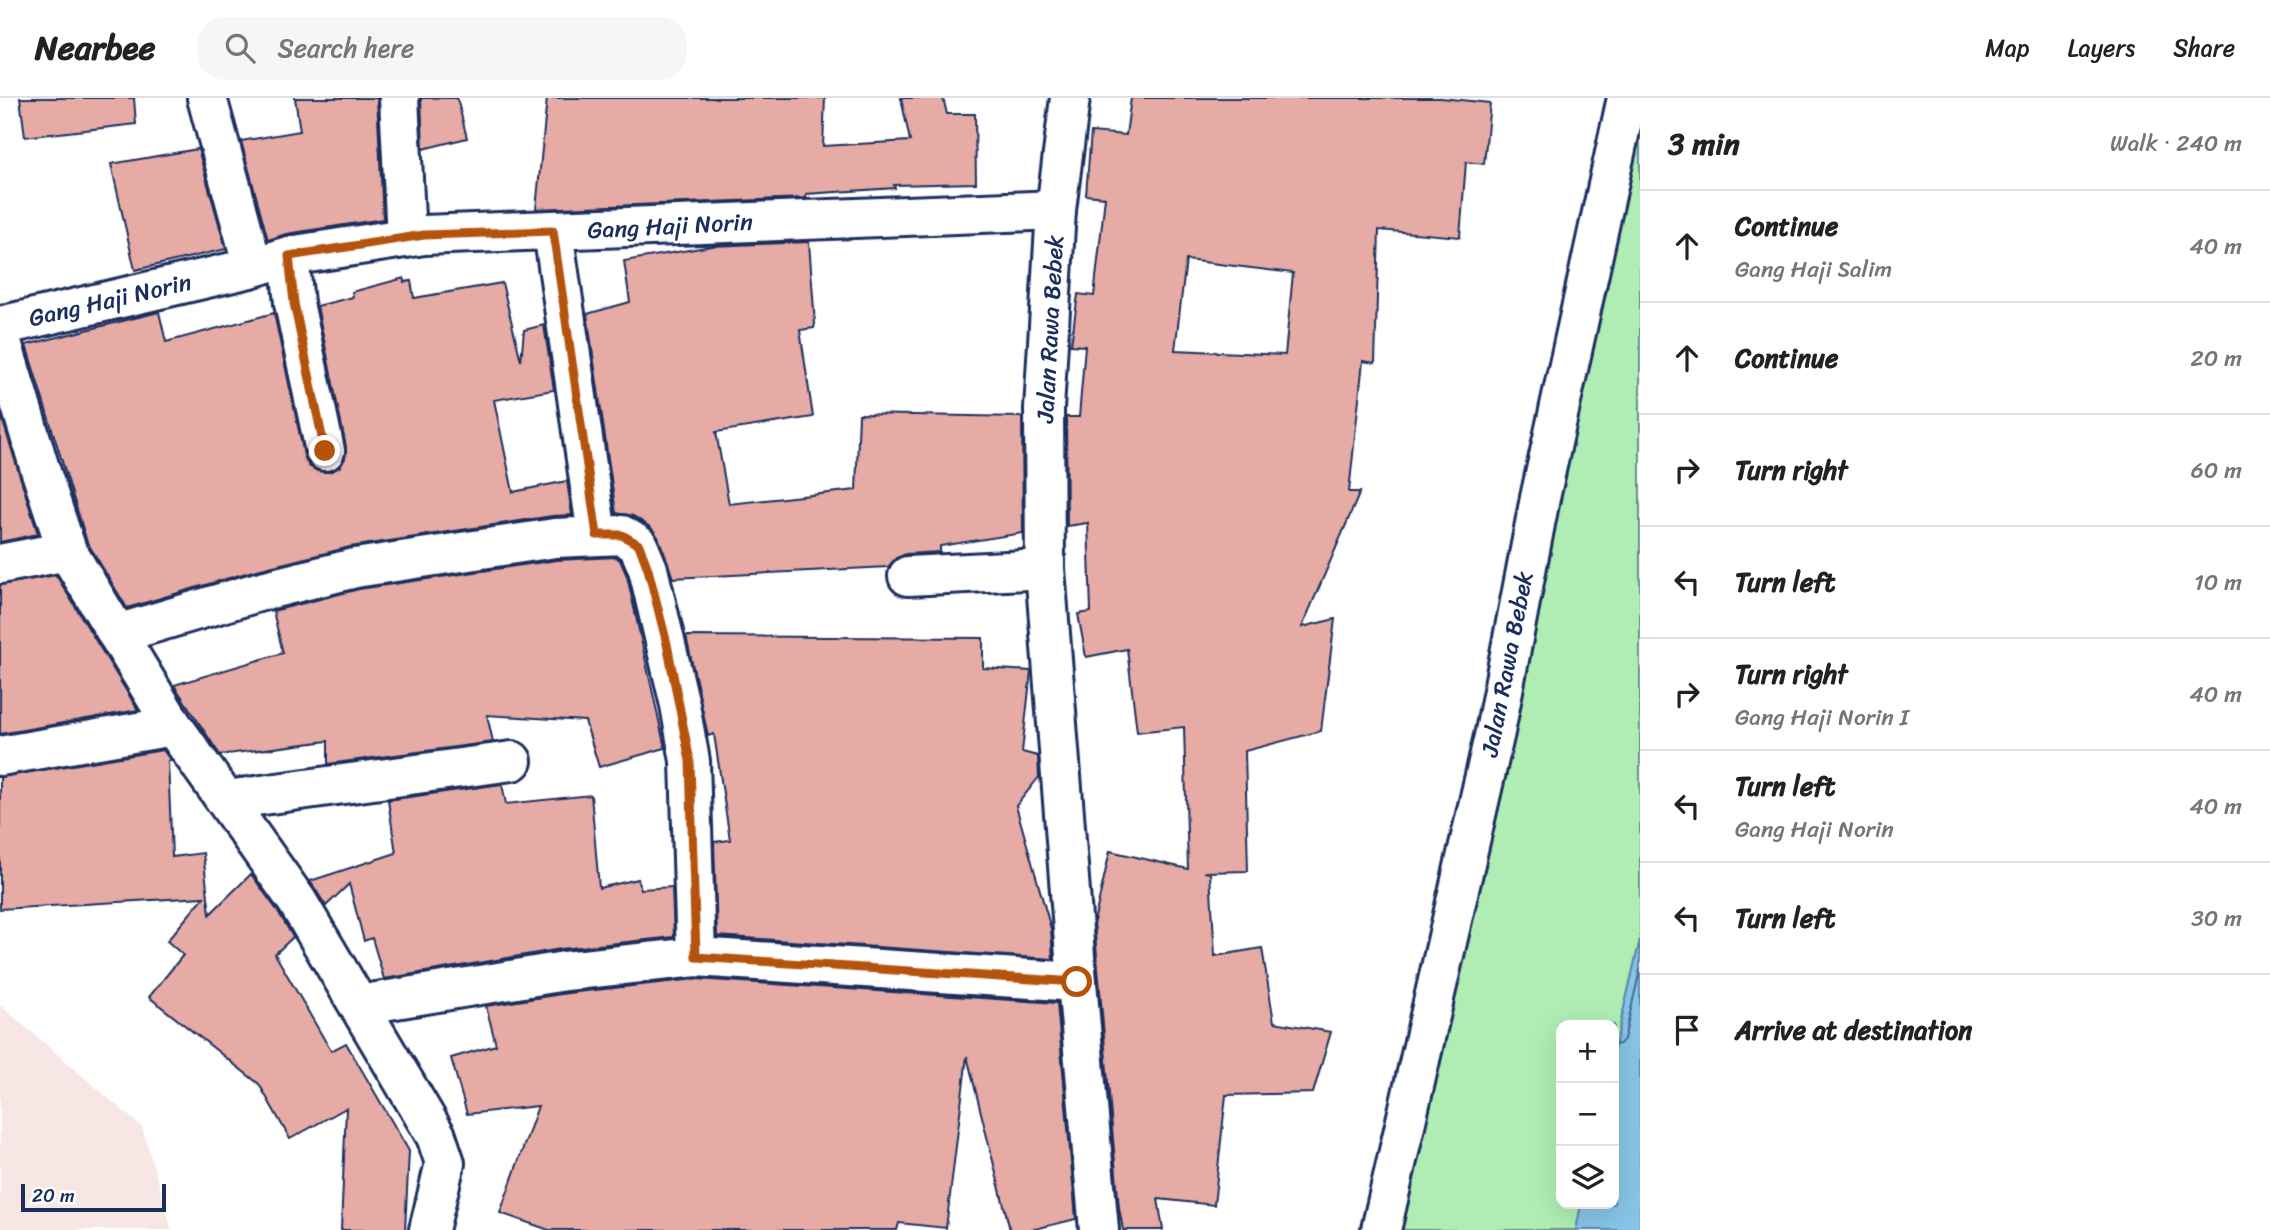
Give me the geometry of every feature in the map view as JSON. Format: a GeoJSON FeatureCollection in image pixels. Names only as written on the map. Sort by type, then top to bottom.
{"type":"FeatureCollection","features":[{"type":"Feature","properties":{"kind":"street"},"geometry":{"type":"LineString","coordinates":[[207,98],[253,267]]}},
{"type":"Feature","properties":{"kind":"street"},"geometry":{"type":"LineString","coordinates":[[399,98],[406,238]]}},
{"type":"Feature","properties":{"kind":"street","name":"Jalan Rawa Bebek"},"geometry":{"type":"LineString","coordinates":[[1070,98],[1056,210],[1044,409],[1045,569],[1099,1230]]}},
{"type":"Feature","properties":{"kind":"street","name":"Jalan Rawa Bebek"},"geometry":{"type":"LineString","coordinates":[[1381,1230],[1495,732],[1540,498],[1627,98]]}},
{"type":"Feature","properties":{"kind":"street","name":"Gang Haji Norin"},"geometry":{"type":"LineString","coordinates":[[0,326],[253,267],[289,256],[424,235],[1056,210]]}},
{"type":"Feature","properties":{"kind":"street"},"geometry":{"type":"LineString","coordinates":[[553,231],[597,535]]}},
{"type":"Feature","properties":{"kind":"street"},"geometry":{"type":"LineString","coordinates":[[289,256],[294,303],[325,451]]}},
{"type":"Feature","properties":{"kind":"street"},"geometry":{"type":"LineString","coordinates":[[0,336],[67,551],[173,726],[297,901],[436,1136],[445,1163],[429,1230]]}},
{"type":"Feature","properties":{"kind":"street"},"geometry":{"type":"LineString","coordinates":[[117,634],[258,592],[355,568],[555,538],[622,535],[639,545],[648,569],[667,644],[690,761],[696,957]]}},
{"type":"Feature","properties":{"kind":"street"},"geometry":{"type":"LineString","coordinates":[[0,565],[67,551]]}},
{"type":"Feature","properties":{"kind":"street"},"geometry":{"type":"LineString","coordinates":[[908,576],[1045,569]]}},
{"type":"Feature","properties":{"kind":"street"},"geometry":{"type":"LineString","coordinates":[[0,756],[173,726]]}},
{"type":"Feature","properties":{"kind":"street"},"geometry":{"type":"LineString","coordinates":[[226,800],[512,761]]}},
{"type":"Feature","properties":{"kind":"street"},"geometry":{"type":"LineString","coordinates":[[359,1006],[565,971],[696,957],[1077,982]]}},
{"type":"Feature","properties":{"kind":"shaded area"},"geometry":{"type":"Polygon","coordinates":[[[0,1005],[142,1127],[172,1230],[0,1230],[0,1005]]]}},
{"type":"Feature","properties":{"kind":"green space"},"geometry":{"type":"Polygon","coordinates":[[[1640,98],[1640,940],[1619,1030],[1619,1020],[1556,1020],[1556,1209],[1581,1209],[1577,1230],[1381,1230],[1640,98]]]}},
{"type":"Feature","properties":{"kind":"water"},"geometry":{"type":"Polygon","coordinates":[[[1640,940],[1640,1230],[1576,1230],[1580,1209],[1619,1209],[1619,1030],[1640,940]]]}},
{"type":"Feature","properties":{"kind":"building"},"geometry":{"type":"Polygon","coordinates":[[[20,98],[134,98],[136,124],[25,137],[20,98]]]}},
{"type":"Feature","properties":{"kind":"building"},"geometry":{"type":"Polygon","coordinates":[[[295,98],[377,98],[383,219],[286,234],[268,240],[241,141],[300,131],[295,98]]]}},
{"type":"Feature","properties":{"kind":"building"},"geometry":{"type":"Polygon","coordinates":[[[421,98],[457,98],[467,138],[423,149],[421,98]]]}},
{"type":"Feature","properties":{"kind":"building"},"geometry":{"type":"Polygon","coordinates":[[[547,98],[825,98],[823,146],[910,141],[901,98],[943,98],[947,114],[975,114],[976,183],[894,185],[895,188],[806,194],[806,198],[536,209],[547,98]]]}},
{"type":"Feature","properties":{"kind":"building"},"geometry":{"type":"Polygon","coordinates":[[[1131,98],[1441,98],[1490,103],[1484,164],[1466,162],[1460,237],[1379,230],[1375,363],[1363,361],[1349,492],[1360,492],[1302,627],[1335,619],[1321,731],[1245,751],[1248,871],[1204,872],[1210,873],[1215,956],[1262,948],[1274,1022],[1331,1032],[1313,1093],[1226,1095],[1214,1205],[1158,1199],[1163,1230],[1123,1230],[1094,922],[1110,851],[1188,869],[1184,727],[1137,732],[1127,649],[1086,657],[1078,614],[1091,612],[1088,523],[1067,526],[1066,417],[1079,417],[1085,346],[1071,345],[1078,294],[1094,296],[1105,197],[1086,195],[1091,132],[1126,135],[1131,98]],[[1186,260],[1175,350],[1285,355],[1293,273],[1186,260]]]}},
{"type":"Feature","properties":{"kind":"building"},"geometry":{"type":"Polygon","coordinates":[[[198,149],[226,249],[135,270],[111,164],[198,149]]]}},
{"type":"Feature","properties":{"kind":"building"},"geometry":{"type":"Polygon","coordinates":[[[809,242],[815,324],[814,328],[800,330],[813,417],[716,432],[729,504],[856,490],[859,414],[1022,417],[1023,533],[940,546],[940,552],[906,554],[896,558],[888,567],[673,578],[658,537],[650,527],[633,516],[616,513],[587,314],[630,302],[624,261],[712,246],[809,242]]]}},
{"type":"Feature","properties":{"kind":"building"},"geometry":{"type":"Polygon","coordinates":[[[404,278],[404,282],[411,281],[414,298],[502,283],[521,361],[524,330],[544,325],[554,390],[494,400],[513,492],[567,481],[572,515],[350,547],[253,571],[127,608],[87,542],[26,345],[159,312],[166,342],[274,313],[304,455],[309,466],[318,471],[329,472],[340,467],[345,458],[346,447],[317,306],[353,297],[352,292],[404,278]]]}},
{"type":"Feature","properties":{"kind":"building"},"geometry":{"type":"Polygon","coordinates":[[[0,412],[38,534],[0,542],[0,412]]]}},
{"type":"Feature","properties":{"kind":"building"},"geometry":{"type":"Polygon","coordinates":[[[616,557],[627,576],[665,748],[599,767],[585,721],[487,715],[493,742],[328,764],[328,741],[220,755],[174,685],[283,653],[273,611],[359,589],[557,560],[616,557]]]}},
{"type":"Feature","properties":{"kind":"building"},"geometry":{"type":"Polygon","coordinates":[[[56,575],[138,710],[0,734],[0,585],[56,575]]]}},
{"type":"Feature","properties":{"kind":"building"},"geometry":{"type":"Polygon","coordinates":[[[686,636],[983,638],[983,668],[1031,671],[1022,752],[1038,756],[1039,777],[1016,806],[1051,929],[1053,959],[717,936],[714,842],[730,840],[714,734],[708,736],[686,636]]]}},
{"type":"Feature","properties":{"kind":"building"},"geometry":{"type":"Polygon","coordinates":[[[163,750],[171,761],[168,761],[172,857],[203,853],[210,914],[251,874],[279,913],[293,937],[275,954],[331,1051],[346,1043],[409,1151],[405,1230],[341,1230],[346,1108],[290,1139],[259,1084],[149,997],[183,955],[167,941],[204,897],[0,909],[0,777],[163,750]]]}},
{"type":"Feature","properties":{"kind":"building"},"geometry":{"type":"Polygon","coordinates":[[[502,784],[506,804],[591,795],[599,888],[638,879],[641,889],[672,887],[674,937],[561,949],[384,979],[372,938],[364,941],[349,884],[326,906],[310,881],[396,853],[388,800],[502,784]]]}},
{"type":"Feature","properties":{"kind":"building"},"geometry":{"type":"Polygon","coordinates":[[[696,979],[1057,1003],[1076,1219],[1031,1230],[1010,1230],[967,1056],[946,1228],[899,1223],[897,1230],[549,1230],[500,1213],[538,1106],[467,1114],[451,1058],[496,1045],[486,1006],[568,993],[696,979]]]}},
{"type":"Feature","properties":{"kind":"route"},"geometry":{"type":"LineString","coordinates":[[325,451],[294,303],[289,256],[424,235],[553,231],[597,535],[622,535],[639,545],[657,603],[680,705],[690,761],[696,957],[1077,982]]}}]}
